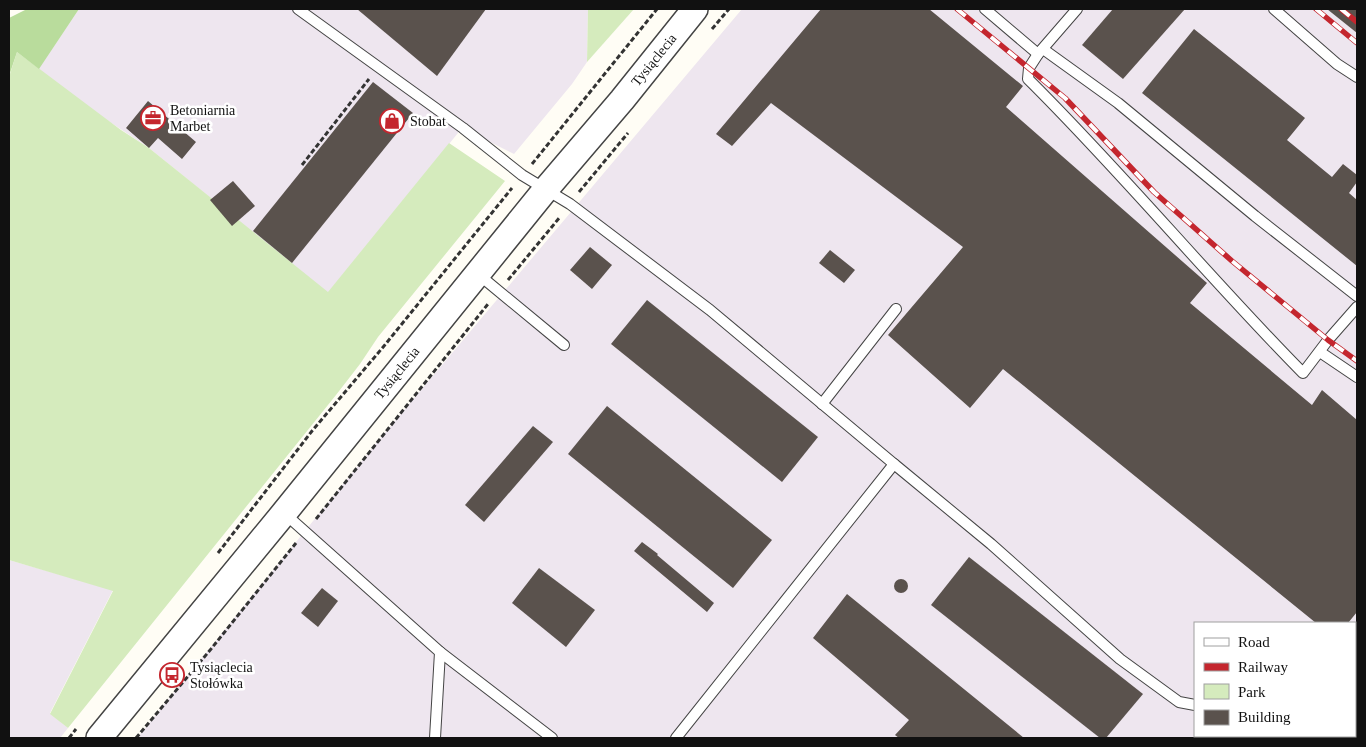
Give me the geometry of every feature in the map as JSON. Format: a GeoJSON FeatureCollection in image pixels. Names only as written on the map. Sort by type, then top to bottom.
{"type":"FeatureCollection","features":[{"type":"Feature","properties":{"kind":"street","name":"Tysiąclecia"},"geometry":{"type":"LineString","coordinates":[[88,733],[284,513],[546,189],[622,100],[695,9]]}},
{"type":"Feature","properties":{"kind":"lane"},"geometry":{"type":"LineString","coordinates":[[298,9],[463,128],[522,175],[570,204],[710,310],[991,544],[1120,659],[1179,702],[1194,706]]}},
{"type":"Feature","properties":{"kind":"lane"},"geometry":{"type":"LineString","coordinates":[[985,9],[1040,51],[1118,103],[1255,216],[1357,296]]}},
{"type":"Feature","properties":{"kind":"lane"},"geometry":{"type":"LineString","coordinates":[[1076,9],[1040,51],[1029,68],[1028,79],[1111,164],[1303,373],[1328,340],[1357,307]]}},
{"type":"Feature","properties":{"kind":"lane"},"geometry":{"type":"LineString","coordinates":[[1274,9],[1337,64],[1357,78]]}},
{"type":"Feature","properties":{"kind":"lane"},"geometry":{"type":"LineString","coordinates":[[478,274],[564,345]]}},
{"type":"Feature","properties":{"kind":"lane"},"geometry":{"type":"LineString","coordinates":[[822,404],[896,309]]}},
{"type":"Feature","properties":{"kind":"lane"},"geometry":{"type":"LineString","coordinates":[[1320,352],[1357,377]]}},
{"type":"Feature","properties":{"kind":"lane"},"geometry":{"type":"LineString","coordinates":[[676,738],[894,464]]}},
{"type":"Feature","properties":{"kind":"lane"},"geometry":{"type":"LineString","coordinates":[[284,513],[440,652],[552,738]]}},
{"type":"Feature","properties":{"kind":"lane"},"geometry":{"type":"LineString","coordinates":[[435,738],[440,652]]}},
{"type":"Feature","properties":{"kind":"path"},"geometry":{"type":"LineString","coordinates":[[535,160],[657,9]]}},
{"type":"Feature","properties":{"kind":"path"},"geometry":{"type":"LineString","coordinates":[[302,165],[378,67]]}},
{"type":"Feature","properties":{"kind":"path"},"geometry":{"type":"LineString","coordinates":[[212,560],[312,431],[384,346],[506,195]]}},
{"type":"Feature","properties":{"kind":"path"},"geometry":{"type":"LineString","coordinates":[[509,278],[562,214]]}},
{"type":"Feature","properties":{"kind":"path"},"geometry":{"type":"LineString","coordinates":[[69,738],[88,733]]}},
{"type":"Feature","properties":{"kind":"shaded area"},"geometry":{"type":"Polygon","coordinates":[[[79,9],[588,9],[587,62],[572,84],[514,154],[462,128],[328,293],[149,148],[36,73],[79,9]]]}},
{"type":"Feature","properties":{"kind":"shaded area"},"geometry":{"type":"Polygon","coordinates":[[[742,9],[1357,9],[1357,738],[137,738],[378,441],[742,9]]]}},
{"type":"Feature","properties":{"kind":"shaded area"},"geometry":{"type":"Polygon","coordinates":[[[9,560],[113,590],[50,713],[68,728],[60,738],[9,738],[9,560]]]}},
{"type":"Feature","properties":{"kind":"green space"},"geometry":{"type":"Polygon","coordinates":[[[27,9],[79,9],[39,69],[17,52],[9,76],[9,18],[27,9]]]}},
{"type":"Feature","properties":{"kind":"green space"},"geometry":{"type":"Polygon","coordinates":[[[588,9],[634,9],[587,62],[588,9]]]}},
{"type":"Feature","properties":{"kind":"green space"},"geometry":{"type":"Polygon","coordinates":[[[17,52],[121,130],[149,148],[328,292],[449,143],[505,181],[378,337],[336,395],[68,728],[50,714],[113,591],[9,560],[9,77],[17,52]]]}},
{"type":"Feature","properties":{"kind":"building"},"geometry":{"type":"Polygon","coordinates":[[[357,9],[486,9],[437,76],[357,9]]]}},
{"type":"Feature","properties":{"kind":"building"},"geometry":{"type":"Polygon","coordinates":[[[821,9],[929,9],[1023,86],[1006,107],[1207,283],[1190,303],[1312,405],[1322,390],[1357,420],[1357,612],[1349,622],[1315,622],[1003,369],[970,408],[888,335],[963,247],[771,103],[732,146],[716,134],[821,9]]]}},
{"type":"Feature","properties":{"kind":"building"},"geometry":{"type":"Polygon","coordinates":[[[1113,9],[1185,9],[1123,79],[1082,45],[1113,9]]]}},
{"type":"Feature","properties":{"kind":"building"},"geometry":{"type":"Polygon","coordinates":[[[1327,9],[1357,9],[1357,33],[1327,9]]]}},
{"type":"Feature","properties":{"kind":"building"},"geometry":{"type":"Polygon","coordinates":[[[1194,29],[1305,118],[1287,140],[1332,177],[1343,164],[1357,175],[1357,182],[1349,193],[1357,200],[1357,266],[1142,93],[1194,29]]]}},
{"type":"Feature","properties":{"kind":"building"},"geometry":{"type":"Polygon","coordinates":[[[373,82],[413,113],[292,263],[253,231],[373,82]]]}},
{"type":"Feature","properties":{"kind":"building"},"geometry":{"type":"Polygon","coordinates":[[[148,101],[196,142],[182,159],[158,138],[149,148],[126,128],[148,101]]]}},
{"type":"Feature","properties":{"kind":"building"},"geometry":{"type":"Polygon","coordinates":[[[233,181],[255,206],[232,226],[210,200],[233,181]]]}},
{"type":"Feature","properties":{"kind":"building"},"geometry":{"type":"Polygon","coordinates":[[[590,247],[612,265],[592,289],[570,270],[590,247]]]}},
{"type":"Feature","properties":{"kind":"building"},"geometry":{"type":"Polygon","coordinates":[[[830,250],[855,270],[844,283],[819,263],[830,250]]]}},
{"type":"Feature","properties":{"kind":"building"},"geometry":{"type":"Polygon","coordinates":[[[647,300],[818,437],[782,482],[611,344],[647,300]]]}},
{"type":"Feature","properties":{"kind":"building"},"geometry":{"type":"Polygon","coordinates":[[[607,406],[772,540],[733,588],[568,454],[607,406]]]}},
{"type":"Feature","properties":{"kind":"building"},"geometry":{"type":"Polygon","coordinates":[[[533,426],[553,442],[484,522],[465,505],[533,426]]]}},
{"type":"Feature","properties":{"kind":"building"},"geometry":{"type":"Polygon","coordinates":[[[642,542],[714,603],[707,612],[634,551],[642,542]]]}},
{"type":"Feature","properties":{"kind":"building"},"geometry":{"type":"Polygon","coordinates":[[[969,557],[1143,694],[1106,738],[1100,738],[931,605],[969,557]]]}},
{"type":"Feature","properties":{"kind":"building"},"geometry":{"type":"Polygon","coordinates":[[[539,568],[595,610],[566,647],[512,603],[539,568]]]}},
{"type":"Feature","properties":{"kind":"building"},"geometry":{"type":"Polygon","coordinates":[[[901,579],[906,581],[908,586],[906,591],[901,593],[896,591],[894,586],[896,581],[901,579]]]}},
{"type":"Feature","properties":{"kind":"building"},"geometry":{"type":"Polygon","coordinates":[[[322,588],[338,601],[318,627],[301,613],[322,588]]]}},
{"type":"Feature","properties":{"kind":"building"},"geometry":{"type":"Polygon","coordinates":[[[847,594],[1024,738],[899,738],[895,735],[909,720],[813,638],[847,594]]]}},
{"type":"Feature","properties":{"kind":"railway"},"geometry":{"type":"LineString","coordinates":[[957,9],[1065,98],[1154,192],[1232,261],[1328,340],[1357,361]]}},
{"type":"Feature","properties":{"kind":"railway"},"geometry":{"type":"LineString","coordinates":[[1316,9],[1357,43]]}},
{"type":"Feature","properties":{"kind":"railway"},"geometry":{"type":"LineString","coordinates":[[1341,9],[1357,22]]}},
{"type":"Feature","properties":{"kind":"place","name":"Betoniarnia Marbet"},"geometry":{"type":"Point","coordinates":[153,118]}},
{"type":"Feature","properties":{"kind":"place","name":"Stobat"},"geometry":{"type":"Point","coordinates":[392,121]}},
{"type":"Feature","properties":{"kind":"place","name":"Tysiąclecia Stołówka"},"geometry":{"type":"Point","coordinates":[172,675]}}]}
